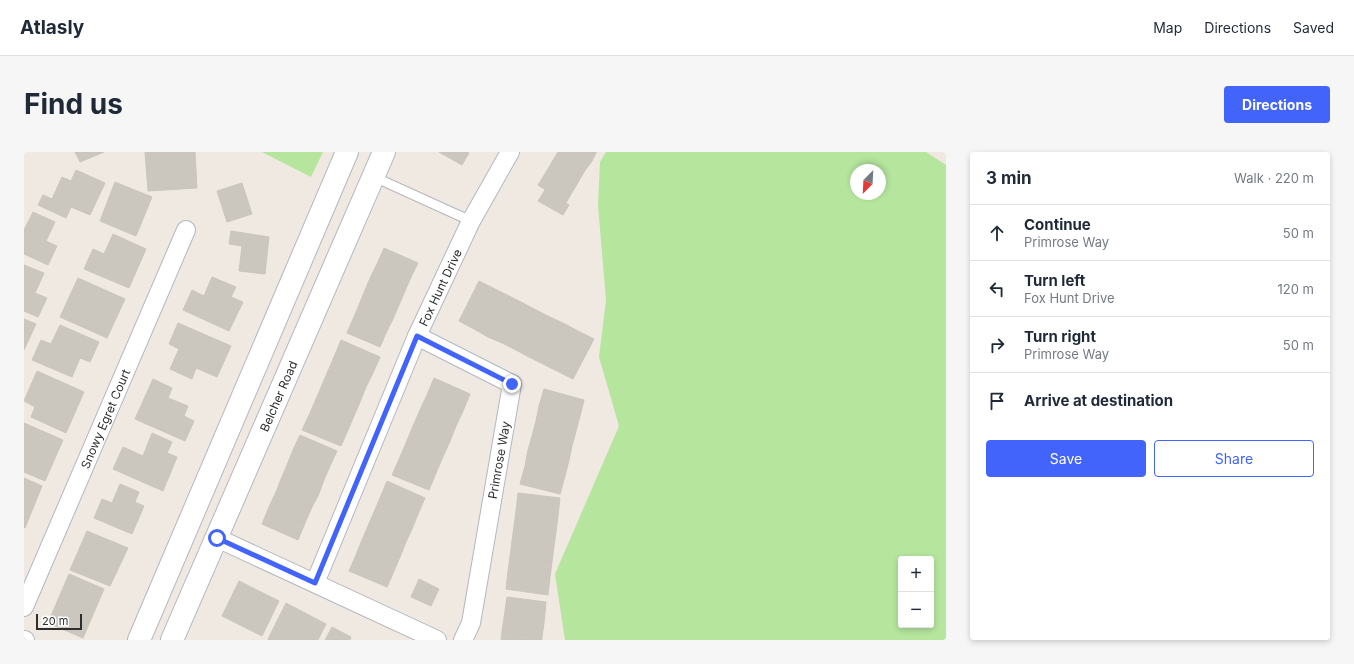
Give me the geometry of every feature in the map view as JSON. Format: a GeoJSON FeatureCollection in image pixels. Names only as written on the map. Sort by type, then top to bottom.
{"type":"FeatureCollection","features":[{"type":"Feature","properties":{"kind":"main road","name":"Belcher Road"},"geometry":{"type":"LineString","coordinates":[[172,640],[372,176],[384,152]]}},
{"type":"Feature","properties":{"kind":"main road"},"geometry":{"type":"LineString","coordinates":[[139,640],[345,158],[372,176]]}},
{"type":"Feature","properties":{"kind":"street","name":"Fox Hunt Drive"},"geometry":{"type":"LineString","coordinates":[[315,583],[417,336],[471,221],[510,152]]}},
{"type":"Feature","properties":{"kind":"street","name":"Snowy Egret Court"},"geometry":{"type":"LineString","coordinates":[[24,607],[186,230]]}},
{"type":"Feature","properties":{"kind":"street","name":"Primrose Way"},"geometry":{"type":"LineString","coordinates":[[417,336],[512,384],[471,622],[463,640]]}},
{"type":"Feature","properties":{"kind":"street"},"geometry":{"type":"LineString","coordinates":[[217,538],[437,640]]}},
{"type":"Feature","properties":{"kind":"lane"},"geometry":{"type":"LineString","coordinates":[[372,176],[471,221]]}},
{"type":"Feature","properties":{"kind":"green space"},"geometry":{"type":"Polygon","coordinates":[[[262,152],[323,152],[311,177],[262,152]]]}},
{"type":"Feature","properties":{"kind":"green space"},"geometry":{"type":"Polygon","coordinates":[[[606,152],[926,152],[946,165],[946,640],[565,640],[555,574],[619,426],[599,357],[606,300],[598,205],[600,162],[606,152]]]}},
{"type":"Feature","properties":{"kind":"building"},"geometry":{"type":"Polygon","coordinates":[[[75,152],[104,152],[80,162],[75,152]]]}},
{"type":"Feature","properties":{"kind":"building"},"geometry":{"type":"Polygon","coordinates":[[[145,152],[195,152],[197,188],[148,191],[145,152]]]}},
{"type":"Feature","properties":{"kind":"building"},"geometry":{"type":"Polygon","coordinates":[[[439,152],[466,152],[469,153],[462,165],[439,152]]]}},
{"type":"Feature","properties":{"kind":"building"},"geometry":{"type":"Polygon","coordinates":[[[558,152],[586,169],[581,177],[553,160],[558,152]]]}},
{"type":"Feature","properties":{"kind":"building"},"geometry":{"type":"Polygon","coordinates":[[[558,152],[577,152],[592,161],[586,169],[558,152]]]}},
{"type":"Feature","properties":{"kind":"building"},"geometry":{"type":"Polygon","coordinates":[[[577,152],[596,152],[596,153],[592,161],[577,152]]]}},
{"type":"Feature","properties":{"kind":"building"},"geometry":{"type":"Polygon","coordinates":[[[553,160],[581,177],[576,186],[548,169],[553,160]]]}},
{"type":"Feature","properties":{"kind":"building"},"geometry":{"type":"Polygon","coordinates":[[[548,169],[576,186],[571,194],[543,177],[548,169]]]}},
{"type":"Feature","properties":{"kind":"building"},"geometry":{"type":"Polygon","coordinates":[[[76,170],[105,183],[90,215],[71,207],[66,218],[38,205],[43,195],[52,199],[62,177],[71,181],[76,170]]]}},
{"type":"Feature","properties":{"kind":"building"},"geometry":{"type":"Polygon","coordinates":[[[543,177],[571,194],[566,203],[538,185],[543,177]]]}},
{"type":"Feature","properties":{"kind":"building"},"geometry":{"type":"Polygon","coordinates":[[[115,182],[152,197],[136,236],[100,221],[115,182]]]}},
{"type":"Feature","properties":{"kind":"building"},"geometry":{"type":"Polygon","coordinates":[[[242,183],[252,214],[227,222],[217,191],[242,183]]]}},
{"type":"Feature","properties":{"kind":"building"},"geometry":{"type":"Polygon","coordinates":[[[545,190],[569,205],[563,215],[538,201],[545,190]]]}},
{"type":"Feature","properties":{"kind":"building"},"geometry":{"type":"Polygon","coordinates":[[[33,212],[55,222],[46,241],[57,246],[48,265],[24,254],[24,230],[33,212]]]}},
{"type":"Feature","properties":{"kind":"building"},"geometry":{"type":"Polygon","coordinates":[[[231,231],[269,237],[265,274],[239,271],[242,246],[229,244],[231,231]]]}},
{"type":"Feature","properties":{"kind":"building"},"geometry":{"type":"Polygon","coordinates":[[[113,234],[146,249],[129,288],[84,269],[93,249],[104,254],[113,234]]]}},
{"type":"Feature","properties":{"kind":"building"},"geometry":{"type":"Polygon","coordinates":[[[384,248],[418,263],[411,277],[378,262],[384,248]]]}},
{"type":"Feature","properties":{"kind":"building"},"geometry":{"type":"Polygon","coordinates":[[[378,262],[411,277],[405,291],[371,276],[378,262]]]}},
{"type":"Feature","properties":{"kind":"building"},"geometry":{"type":"Polygon","coordinates":[[[24,265],[44,273],[35,293],[47,298],[38,317],[24,311],[24,265]]]}},
{"type":"Feature","properties":{"kind":"building"},"geometry":{"type":"Polygon","coordinates":[[[371,276],[405,291],[399,305],[365,290],[371,276]]]}},
{"type":"Feature","properties":{"kind":"building"},"geometry":{"type":"Polygon","coordinates":[[[212,277],[236,287],[231,297],[243,302],[229,331],[183,310],[192,290],[204,296],[212,277]]]}},
{"type":"Feature","properties":{"kind":"building"},"geometry":{"type":"Polygon","coordinates":[[[78,278],[125,299],[107,338],[60,317],[78,278]]]}},
{"type":"Feature","properties":{"kind":"building"},"geometry":{"type":"Polygon","coordinates":[[[479,281],[495,289],[474,329],[459,321],[479,281]]]}},
{"type":"Feature","properties":{"kind":"building"},"geometry":{"type":"Polygon","coordinates":[[[495,289],[509,296],[488,337],[474,329],[495,289]]]}},
{"type":"Feature","properties":{"kind":"building"},"geometry":{"type":"Polygon","coordinates":[[[365,290],[399,305],[393,319],[359,305],[365,290]]]}},
{"type":"Feature","properties":{"kind":"building"},"geometry":{"type":"Polygon","coordinates":[[[509,296],[523,303],[502,343],[488,337],[509,296]]]}},
{"type":"Feature","properties":{"kind":"building"},"geometry":{"type":"Polygon","coordinates":[[[523,303],[536,310],[516,350],[502,343],[523,303]]]}},
{"type":"Feature","properties":{"kind":"building"},"geometry":{"type":"Polygon","coordinates":[[[359,305],[393,319],[386,333],[353,319],[359,305]]]}},
{"type":"Feature","properties":{"kind":"building"},"geometry":{"type":"Polygon","coordinates":[[[536,310],[550,317],[529,357],[516,350],[536,310]]]}},
{"type":"Feature","properties":{"kind":"building"},"geometry":{"type":"Polygon","coordinates":[[[550,317],[563,323],[543,364],[529,357],[550,317]]]}},
{"type":"Feature","properties":{"kind":"building"},"geometry":{"type":"Polygon","coordinates":[[[24,319],[36,324],[24,350],[24,319]]]}},
{"type":"Feature","properties":{"kind":"building"},"geometry":{"type":"Polygon","coordinates":[[[353,319],[386,333],[380,347],[347,333],[353,319]]]}},
{"type":"Feature","properties":{"kind":"building"},"geometry":{"type":"Polygon","coordinates":[[[178,323],[231,346],[217,377],[196,368],[192,379],[170,369],[179,349],[169,344],[178,323]]]}},
{"type":"Feature","properties":{"kind":"building"},"geometry":{"type":"Polygon","coordinates":[[[563,323],[578,331],[557,371],[543,364],[563,323]]]}},
{"type":"Feature","properties":{"kind":"building"},"geometry":{"type":"Polygon","coordinates":[[[60,325],[99,342],[90,362],[80,358],[72,377],[32,360],[41,340],[51,344],[60,325]]]}},
{"type":"Feature","properties":{"kind":"building"},"geometry":{"type":"Polygon","coordinates":[[[578,331],[594,339],[573,379],[557,371],[578,331]]]}},
{"type":"Feature","properties":{"kind":"building"},"geometry":{"type":"Polygon","coordinates":[[[341,340],[380,357],[373,373],[334,357],[341,340]]]}},
{"type":"Feature","properties":{"kind":"building"},"geometry":{"type":"Polygon","coordinates":[[[334,357],[373,373],[366,387],[328,371],[334,357]]]}},
{"type":"Feature","properties":{"kind":"building"},"geometry":{"type":"Polygon","coordinates":[[[37,371],[84,392],[66,433],[31,417],[35,407],[24,401],[37,371]]]}},
{"type":"Feature","properties":{"kind":"building"},"geometry":{"type":"Polygon","coordinates":[[[328,371],[366,387],[360,402],[322,385],[328,371]]]}},
{"type":"Feature","properties":{"kind":"building"},"geometry":{"type":"Polygon","coordinates":[[[434,378],[470,394],[463,411],[427,395],[434,378]]]}},
{"type":"Feature","properties":{"kind":"building"},"geometry":{"type":"Polygon","coordinates":[[[153,379],[172,388],[168,398],[188,406],[184,416],[194,421],[185,441],[135,419],[153,379]]]}},
{"type":"Feature","properties":{"kind":"building"},"geometry":{"type":"Polygon","coordinates":[[[322,385],[360,402],[354,416],[316,399],[322,385]]]}},
{"type":"Feature","properties":{"kind":"building"},"geometry":{"type":"Polygon","coordinates":[[[544,389],[584,400],[580,416],[539,406],[544,389]]]}},
{"type":"Feature","properties":{"kind":"building"},"geometry":{"type":"Polygon","coordinates":[[[427,395],[463,411],[456,426],[420,410],[427,395]]]}},
{"type":"Feature","properties":{"kind":"building"},"geometry":{"type":"Polygon","coordinates":[[[316,399],[354,416],[348,430],[310,413],[316,399]]]}},
{"type":"Feature","properties":{"kind":"building"},"geometry":{"type":"Polygon","coordinates":[[[539,406],[580,416],[576,431],[536,421],[539,406]]]}},
{"type":"Feature","properties":{"kind":"building"},"geometry":{"type":"Polygon","coordinates":[[[420,410],[456,426],[450,441],[413,426],[420,410]]]}},
{"type":"Feature","properties":{"kind":"building"},"geometry":{"type":"Polygon","coordinates":[[[310,413],[348,430],[341,446],[302,430],[310,413]]]}},
{"type":"Feature","properties":{"kind":"building"},"geometry":{"type":"Polygon","coordinates":[[[536,421],[576,431],[572,446],[532,436],[536,421]]]}},
{"type":"Feature","properties":{"kind":"building"},"geometry":{"type":"Polygon","coordinates":[[[24,423],[63,440],[45,481],[24,472],[24,423]]]}},
{"type":"Feature","properties":{"kind":"building"},"geometry":{"type":"Polygon","coordinates":[[[413,426],[450,441],[442,459],[406,443],[413,426]]]}},
{"type":"Feature","properties":{"kind":"building"},"geometry":{"type":"Polygon","coordinates":[[[152,433],[172,442],[167,453],[177,457],[163,491],[113,469],[123,447],[143,456],[152,433]]]}},
{"type":"Feature","properties":{"kind":"building"},"geometry":{"type":"Polygon","coordinates":[[[300,435],[337,451],[330,466],[293,450],[300,435]]]}},
{"type":"Feature","properties":{"kind":"building"},"geometry":{"type":"Polygon","coordinates":[[[532,436],[572,446],[569,460],[528,450],[532,436]]]}},
{"type":"Feature","properties":{"kind":"building"},"geometry":{"type":"Polygon","coordinates":[[[406,443],[442,459],[436,473],[400,457],[406,443]]]}},
{"type":"Feature","properties":{"kind":"building"},"geometry":{"type":"Polygon","coordinates":[[[293,450],[330,466],[324,480],[287,465],[293,450]]]}},
{"type":"Feature","properties":{"kind":"building"},"geometry":{"type":"Polygon","coordinates":[[[528,450],[569,460],[565,476],[525,466],[528,450]]]}},
{"type":"Feature","properties":{"kind":"building"},"geometry":{"type":"Polygon","coordinates":[[[400,457],[436,473],[429,490],[392,475],[400,457]]]}},
{"type":"Feature","properties":{"kind":"building"},"geometry":{"type":"Polygon","coordinates":[[[287,465],[324,480],[318,496],[281,479],[287,465]]]}},
{"type":"Feature","properties":{"kind":"building"},"geometry":{"type":"Polygon","coordinates":[[[525,466],[565,476],[560,494],[520,484],[525,466]]]}},
{"type":"Feature","properties":{"kind":"building"},"geometry":{"type":"Polygon","coordinates":[[[24,478],[42,486],[25,528],[24,527],[24,478]]]}},
{"type":"Feature","properties":{"kind":"building"},"geometry":{"type":"Polygon","coordinates":[[[281,479],[318,496],[312,507],[276,492],[281,479]]]}},
{"type":"Feature","properties":{"kind":"building"},"geometry":{"type":"Polygon","coordinates":[[[387,481],[425,498],[418,514],[380,498],[387,481]]]}},
{"type":"Feature","properties":{"kind":"building"},"geometry":{"type":"Polygon","coordinates":[[[120,484],[139,492],[135,502],[144,506],[132,534],[94,518],[102,499],[112,503],[120,484]]]}},
{"type":"Feature","properties":{"kind":"building"},"geometry":{"type":"Polygon","coordinates":[[[276,492],[312,507],[305,523],[269,507],[276,492]]]}},
{"type":"Feature","properties":{"kind":"building"},"geometry":{"type":"Polygon","coordinates":[[[518,493],[560,498],[558,516],[516,511],[518,493]]]}},
{"type":"Feature","properties":{"kind":"building"},"geometry":{"type":"Polygon","coordinates":[[[380,498],[418,514],[412,529],[374,512],[380,498]]]}},
{"type":"Feature","properties":{"kind":"building"},"geometry":{"type":"Polygon","coordinates":[[[269,507],[305,523],[298,540],[262,524],[269,507]]]}},
{"type":"Feature","properties":{"kind":"building"},"geometry":{"type":"Polygon","coordinates":[[[516,511],[558,516],[556,532],[514,526],[516,511]]]}},
{"type":"Feature","properties":{"kind":"building"},"geometry":{"type":"Polygon","coordinates":[[[374,512],[412,529],[406,542],[368,526],[374,512]]]}},
{"type":"Feature","properties":{"kind":"building"},"geometry":{"type":"Polygon","coordinates":[[[368,526],[406,542],[400,557],[362,540],[368,526]]]}},
{"type":"Feature","properties":{"kind":"building"},"geometry":{"type":"Polygon","coordinates":[[[514,526],[556,532],[554,546],[512,541],[514,526]]]}},
{"type":"Feature","properties":{"kind":"building"},"geometry":{"type":"Polygon","coordinates":[[[87,531],[128,548],[110,586],[70,570],[87,531]]]}},
{"type":"Feature","properties":{"kind":"building"},"geometry":{"type":"Polygon","coordinates":[[[362,540],[400,557],[394,571],[356,555],[362,540]]]}},
{"type":"Feature","properties":{"kind":"building"},"geometry":{"type":"Polygon","coordinates":[[[512,541],[554,546],[552,562],[510,557],[512,541]]]}},
{"type":"Feature","properties":{"kind":"building"},"geometry":{"type":"Polygon","coordinates":[[[356,555],[394,571],[387,587],[349,571],[356,555]]]}},
{"type":"Feature","properties":{"kind":"building"},"geometry":{"type":"Polygon","coordinates":[[[510,557],[552,562],[550,577],[508,571],[510,557]]]}},
{"type":"Feature","properties":{"kind":"building"},"geometry":{"type":"Polygon","coordinates":[[[508,571],[550,577],[548,595],[506,589],[508,571]]]}},
{"type":"Feature","properties":{"kind":"building"},"geometry":{"type":"Polygon","coordinates":[[[69,574],[104,589],[83,638],[48,623],[69,574]]]}},
{"type":"Feature","properties":{"kind":"building"},"geometry":{"type":"Polygon","coordinates":[[[419,579],[439,589],[431,606],[411,597],[419,579]]]}},
{"type":"Feature","properties":{"kind":"building"},"geometry":{"type":"Polygon","coordinates":[[[239,581],[259,591],[242,626],[222,616],[239,581]]]}},
{"type":"Feature","properties":{"kind":"building"},"geometry":{"type":"Polygon","coordinates":[[[259,591],[279,601],[262,636],[242,626],[259,591]]]}},
{"type":"Feature","properties":{"kind":"building"},"geometry":{"type":"Polygon","coordinates":[[[507,597],[546,602],[544,623],[504,618],[507,597]]]}},
{"type":"Feature","properties":{"kind":"building"},"geometry":{"type":"Polygon","coordinates":[[[286,603],[305,613],[292,640],[269,640],[268,639],[286,603]]]}},
{"type":"Feature","properties":{"kind":"building"},"geometry":{"type":"Polygon","coordinates":[[[305,613],[326,624],[318,640],[292,640],[305,613]]]}},
{"type":"Feature","properties":{"kind":"building"},"geometry":{"type":"Polygon","coordinates":[[[504,618],[544,623],[542,637],[502,632],[504,618]]]}},
{"type":"Feature","properties":{"kind":"building"},"geometry":{"type":"Polygon","coordinates":[[[332,627],[351,637],[350,640],[325,640],[332,627]]]}},
{"type":"Feature","properties":{"kind":"building"},"geometry":{"type":"Polygon","coordinates":[[[502,632],[542,637],[542,640],[501,640],[502,632]]]}},
{"type":"Feature","properties":{"kind":"route"},"geometry":{"type":"LineString","coordinates":[[217,538],[315,583],[417,336],[512,384]]}}]}
